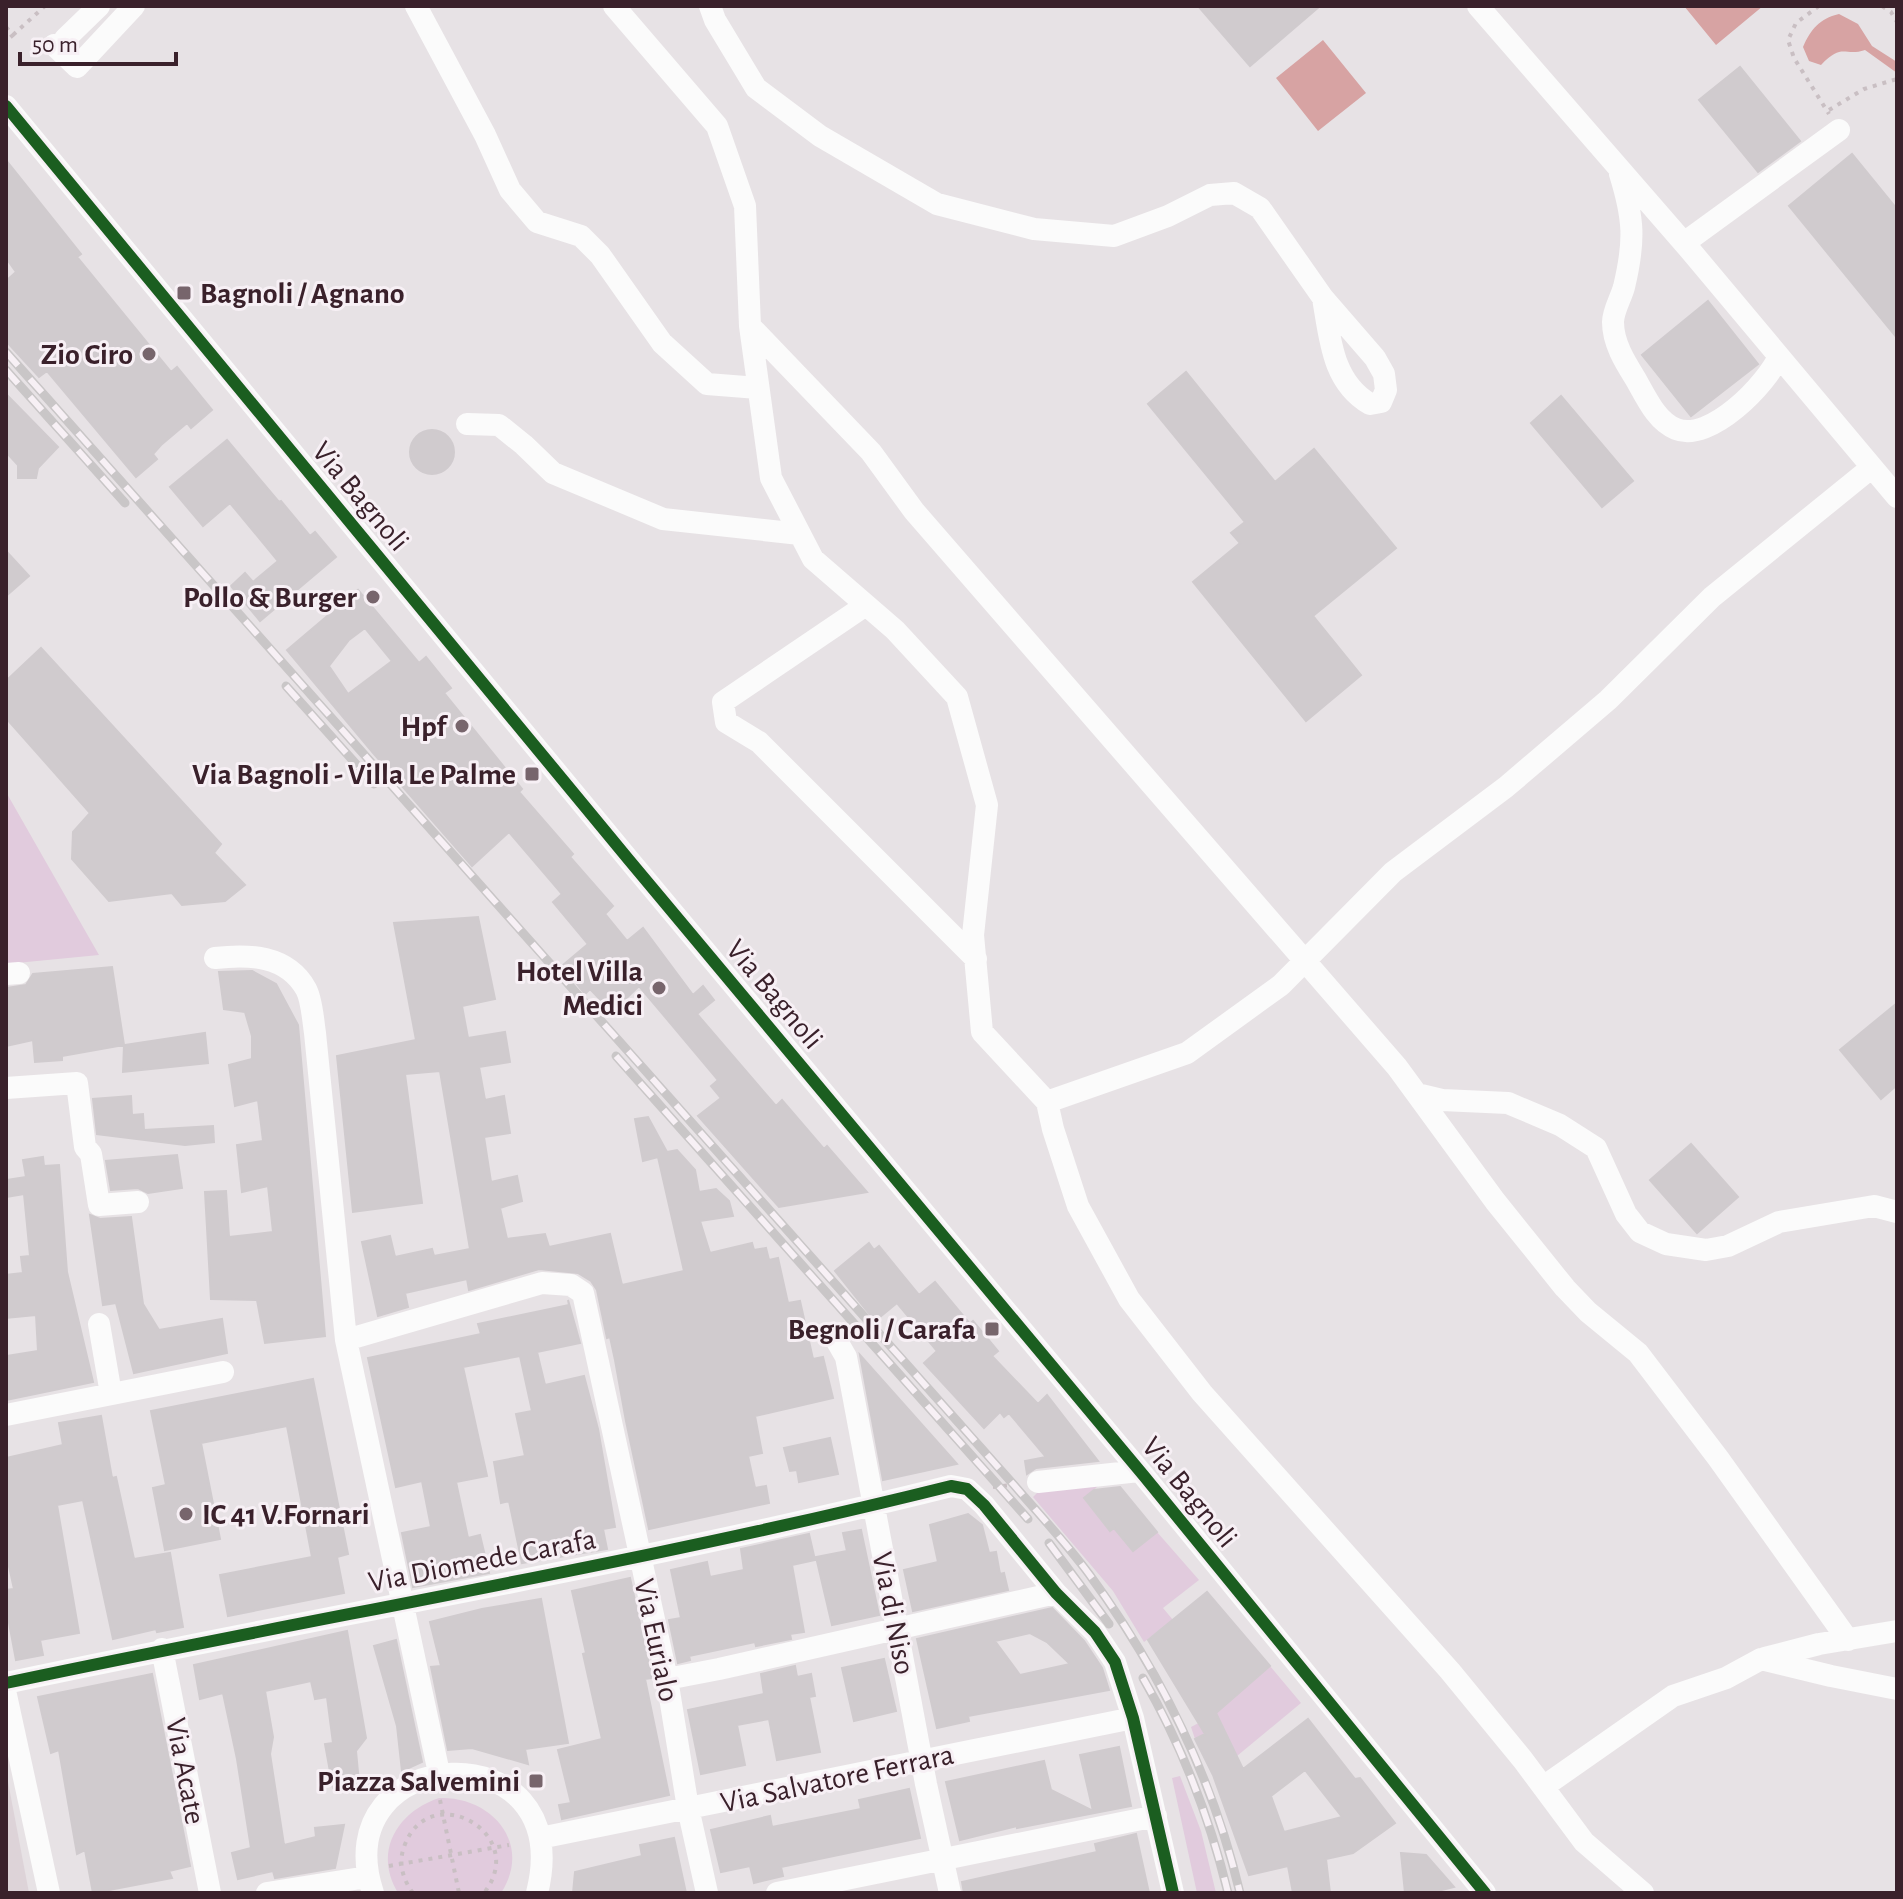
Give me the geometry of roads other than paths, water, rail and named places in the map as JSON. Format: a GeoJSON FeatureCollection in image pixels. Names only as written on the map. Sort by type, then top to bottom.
{"type":"FeatureCollection","features":[{"type":"Feature","properties":{"kind":"street"},"geometry":{"type":"LineString","coordinates":[[99,6],[60,42],[77,67],[134,6]]}},
{"type":"Feature","properties":{"kind":"street"},"geometry":{"type":"LineString","coordinates":[[416,6],[485,135],[510,190],[537,222],[581,236],[591,245],[662,343],[707,384],[758,388]]}},
{"type":"Feature","properties":{"kind":"street"},"geometry":{"type":"LineString","coordinates":[[614,6],[717,126],[745,206],[750,326],[771,478],[813,559],[895,630],[957,697],[987,805],[973,935],[982,1032],[1047,1102],[1078,1206],[1129,1299],[1202,1393],[1450,1671],[1584,1842],[1643,1893]]}},
{"type":"Feature","properties":{"kind":"street"},"geometry":{"type":"LineString","coordinates":[[710,6],[715,20],[756,88],[820,136],[937,204],[1034,229],[1114,236],[1168,216],[1210,195],[1234,193],[1260,208],[1323,298]]}},
{"type":"Feature","properties":{"kind":"street"},"geometry":{"type":"LineString","coordinates":[[1478,6],[1684,243],[1897,497]]}},
{"type":"Feature","properties":{"kind":"street","name":"Via Bagnoli"},"geometry":{"type":"LineString","coordinates":[[6,106],[15,134],[629,860],[1139,1471],[1485,1893]]}},
{"type":"Feature","properties":{"kind":"street"},"geometry":{"type":"LineString","coordinates":[[1684,243],[1729,213],[1833,120]]}},
{"type":"Feature","properties":{"kind":"street"},"geometry":{"type":"LineString","coordinates":[[1617,166],[1632,212],[1633,239],[1613,321],[1620,353],[1662,421],[1680,431],[1703,429],[1748,397],[1773,370],[1779,356]]}},
{"type":"Feature","properties":{"kind":"street"},"geometry":{"type":"LineString","coordinates":[[750,326],[871,452],[914,511],[1397,1067],[1495,1201],[1565,1288],[1645,1363],[1718,1458],[1848,1640]]}},
{"type":"Feature","properties":{"kind":"street"},"geometry":{"type":"LineString","coordinates":[[467,424],[499,425],[553,473],[663,519],[800,534]]}},
{"type":"Feature","properties":{"kind":"street"},"geometry":{"type":"LineString","coordinates":[[1047,1102],[1187,1053],[1281,985],[1393,872],[1506,787],[1608,700],[1712,597],[1871,468]]}},
{"type":"Feature","properties":{"kind":"street"},"geometry":{"type":"LineString","coordinates":[[866,605],[723,702],[726,722],[759,742],[976,959]]}},
{"type":"Feature","properties":{"kind":"street"},"geometry":{"type":"LineString","coordinates":[[215,958],[244,955],[281,962],[307,990],[315,1033],[346,1340],[439,1773]]}},
{"type":"Feature","properties":{"kind":"street"},"geometry":{"type":"LineString","coordinates":[[6,1088],[77,1083],[85,1147],[91,1154],[99,1205],[138,1202]]}},
{"type":"Feature","properties":{"kind":"street"},"geometry":{"type":"LineString","coordinates":[[1417,1094],[1442,1100],[1508,1103],[1560,1125],[1596,1148],[1626,1214],[1640,1232],[1666,1244],[1706,1250],[1728,1246],[1779,1222],[1874,1206],[1897,1212]]}},
{"type":"Feature","properties":{"kind":"street","name":"Via Eurialo"},"geometry":{"type":"LineString","coordinates":[[346,1340],[542,1283],[571,1285],[583,1293],[667,1679],[688,1808],[707,1893]]}},
{"type":"Feature","properties":{"kind":"street"},"geometry":{"type":"LineString","coordinates":[[99,1324],[111,1394]]}},
{"type":"Feature","properties":{"kind":"street","name":"Via di Niso"},"geometry":{"type":"LineString","coordinates":[[834,1336],[846,1357],[921,1760],[950,1893]]}},
{"type":"Feature","properties":{"kind":"street"},"geometry":{"type":"LineString","coordinates":[[6,1415],[223,1372]]}},
{"type":"Feature","properties":{"kind":"street"},"geometry":{"type":"LineString","coordinates":[[1038,1482],[1139,1471]]}},
{"type":"Feature","properties":{"kind":"street","name":"Via Diomede Carafa"},"geometry":{"type":"LineString","coordinates":[[6,1683],[162,1649],[640,1556],[874,1506],[951,1486],[967,1489],[984,1505],[1056,1593]]}},
{"type":"Feature","properties":{"kind":"street"},"geometry":{"type":"LineString","coordinates":[[667,1679],[1056,1593],[1095,1632],[1115,1662],[1133,1718],[1173,1893]]}},
{"type":"Feature","properties":{"kind":"street"},"geometry":{"type":"LineString","coordinates":[[1543,1787],[1673,1696],[1726,1678],[1761,1659],[1897,1631]]}},
{"type":"Feature","properties":{"kind":"street","name":"Via Acate"},"geometry":{"type":"LineString","coordinates":[[162,1649],[210,1893]]}},
{"type":"Feature","properties":{"kind":"street"},"geometry":{"type":"LineString","coordinates":[[1761,1659],[1897,1689]]}},
{"type":"Feature","properties":{"kind":"street"},"geometry":{"type":"LineString","coordinates":[[6,1695],[49,1893]]}},
{"type":"Feature","properties":{"kind":"street","name":"Via Salvatore Ferrara"},"geometry":{"type":"LineString","coordinates":[[540,1838],[1133,1718]]}},
{"type":"Feature","properties":{"kind":"street"},"geometry":{"type":"LineString","coordinates":[[267,1893],[376,1879],[366,1854],[371,1831],[382,1810],[398,1792],[417,1780],[439,1773],[462,1772],[484,1777],[504,1787],[521,1802],[534,1821],[540,1838],[543,1869],[537,1893]]}},
{"type":"Feature","properties":{"kind":"street"},"geometry":{"type":"LineString","coordinates":[[777,1893],[1156,1816]]}},
{"type":"Feature","properties":{"kind":"railway"},"geometry":{"type":"LineString","coordinates":[[6,352],[1071,1551],[1139,1648],[1181,1726],[1215,1807],[1240,1893]]}},
{"type":"Feature","properties":{"kind":"railway"},"geometry":{"type":"LineString","coordinates":[[6,370],[125,503]]}},
{"type":"Feature","properties":{"kind":"railway"},"geometry":{"type":"LineString","coordinates":[[286,686],[374,784]]}},
{"type":"Feature","properties":{"kind":"railway"},"geometry":{"type":"LineString","coordinates":[[616,1056],[1028,1519]]}},
{"type":"Feature","properties":{"kind":"railway"},"geometry":{"type":"LineString","coordinates":[[1049,1543],[1109,1624]]}},
{"type":"Feature","properties":{"kind":"railway"},"geometry":{"type":"LineString","coordinates":[[1143,1678],[1193,1782],[1228,1893]]}},
{"type":"Feature","properties":{"kind":"place","name":"Bagnoli / Agnano"},"geometry":{"type":"Point","coordinates":[184,293]}},
{"type":"Feature","properties":{"kind":"place","name":"Zio Ciro"},"geometry":{"type":"Point","coordinates":[149,354]}},
{"type":"Feature","properties":{"kind":"place","name":"Pollo & Burger"},"geometry":{"type":"Point","coordinates":[373,597]}},
{"type":"Feature","properties":{"kind":"place","name":"Hpf"},"geometry":{"type":"Point","coordinates":[462,726]}},
{"type":"Feature","properties":{"kind":"place","name":"Via Bagnoli - Villa Le Palme"},"geometry":{"type":"Point","coordinates":[532,774]}},
{"type":"Feature","properties":{"kind":"place","name":"Hotel Villa Medici"},"geometry":{"type":"Point","coordinates":[659,988]}},
{"type":"Feature","properties":{"kind":"place","name":"Begnoli / Carafa"},"geometry":{"type":"Point","coordinates":[992,1329]}},
{"type":"Feature","properties":{"kind":"place","name":"IC 41 V.Fornari"},"geometry":{"type":"Point","coordinates":[186,1514]}},
{"type":"Feature","properties":{"kind":"place","name":"Piazza Salvemini"},"geometry":{"type":"Point","coordinates":[536,1781]}}]}
